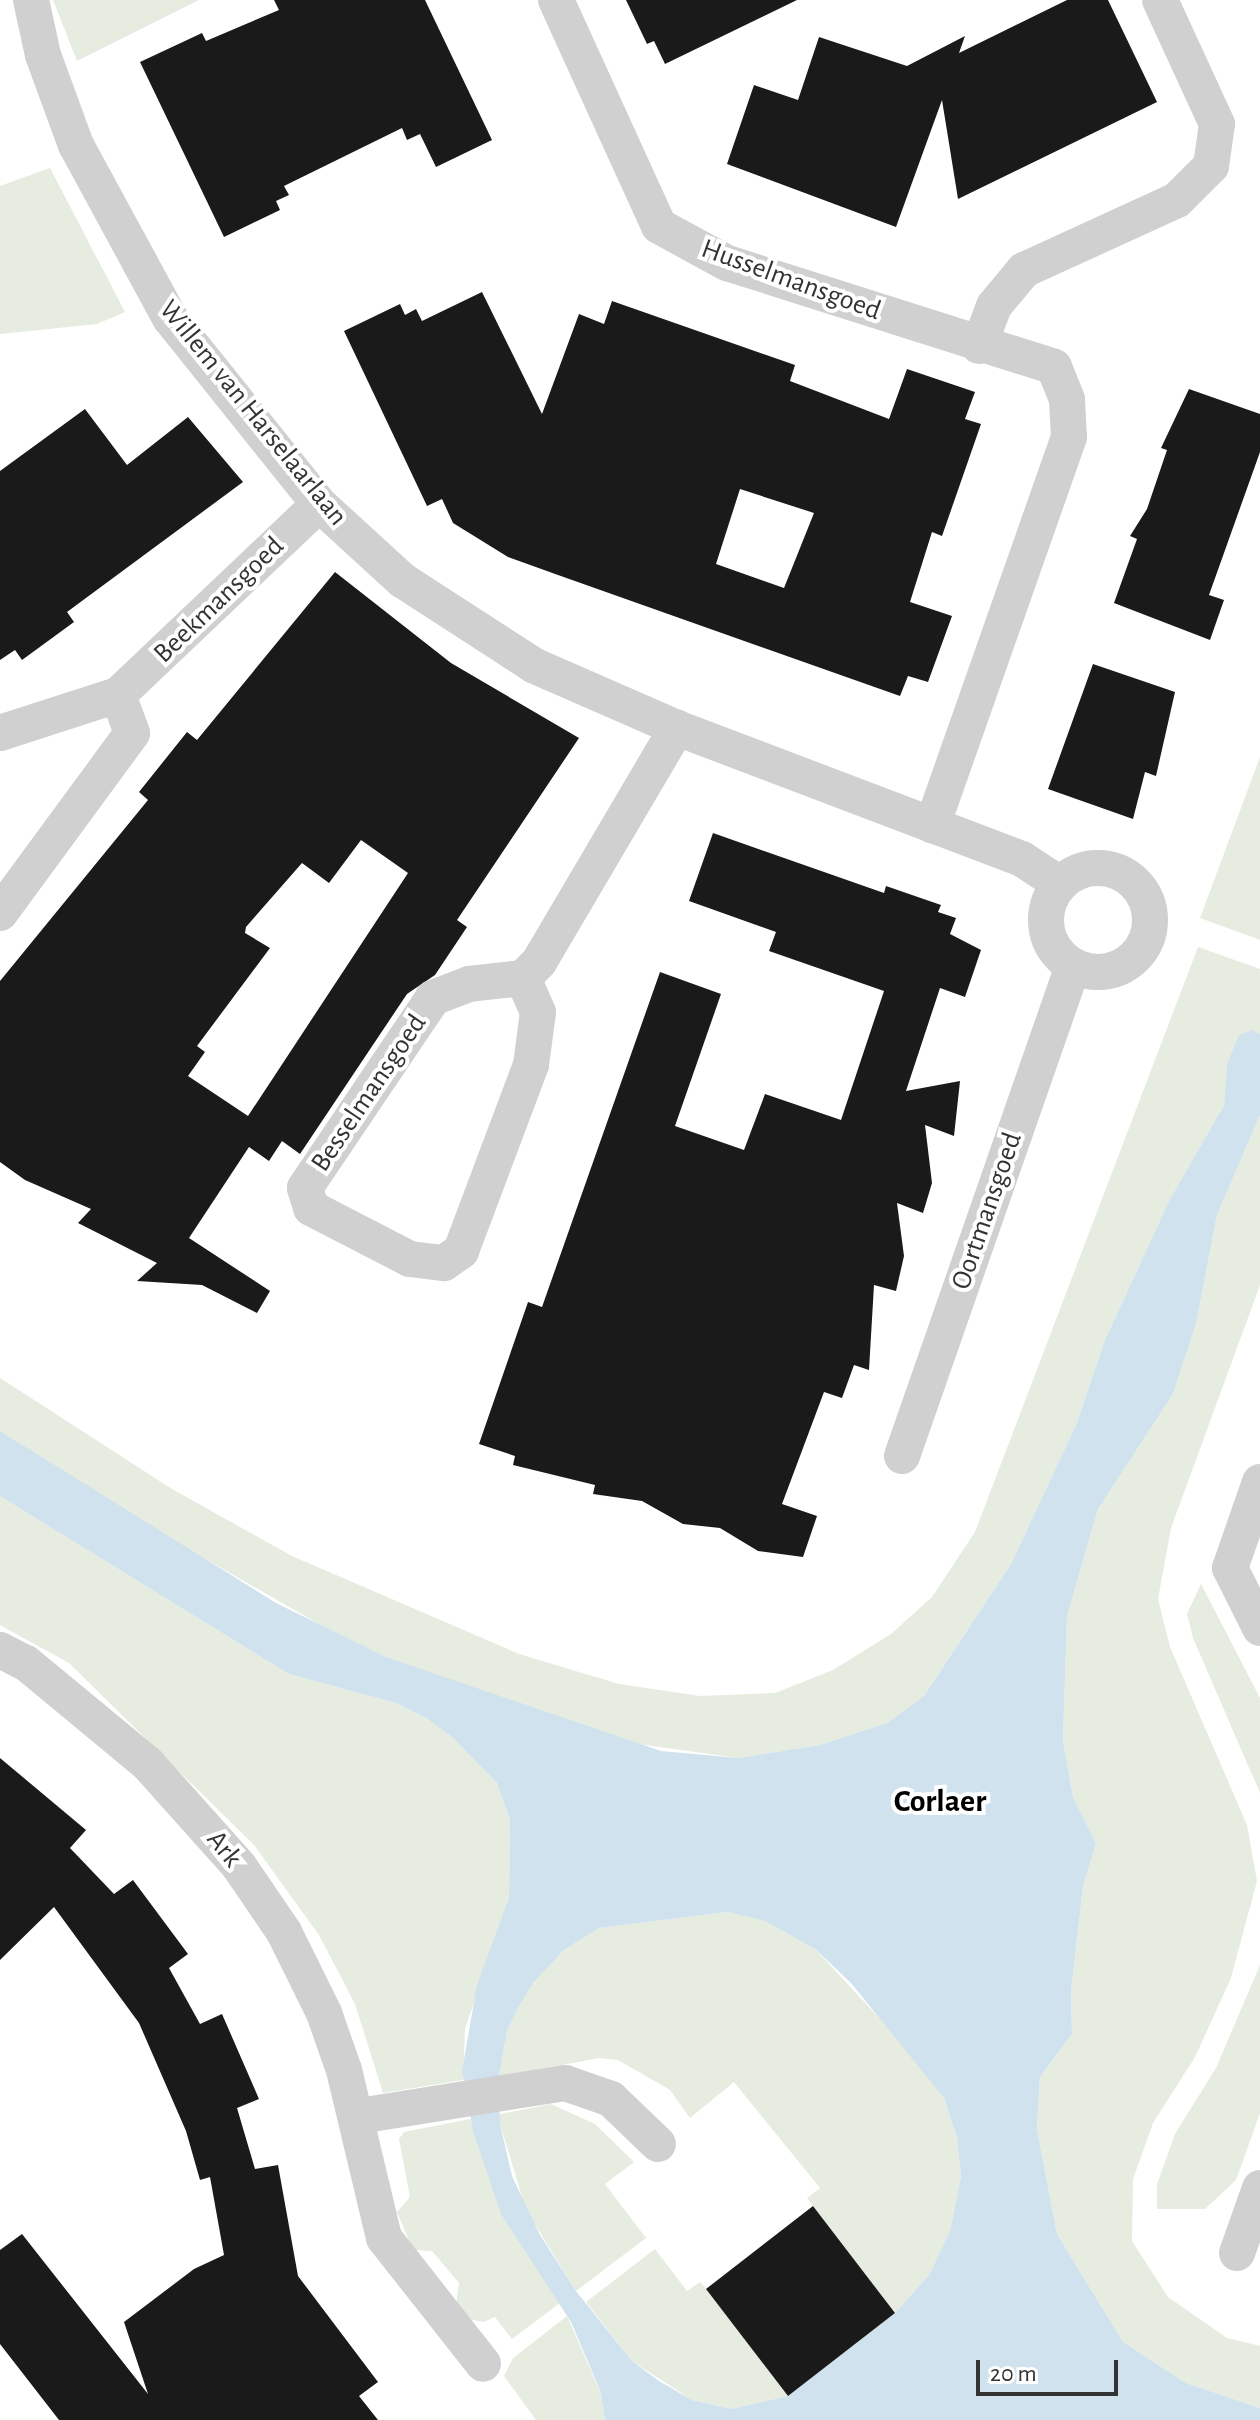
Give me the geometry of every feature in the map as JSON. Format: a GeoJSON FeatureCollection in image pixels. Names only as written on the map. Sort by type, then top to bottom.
{"type":"FeatureCollection","features":[{"type":"Feature","properties":{"kind":"street","name":"Willem van Harselaarlaan"},"geometry":{"type":"LineString","coordinates":[[31,0],[43,55],[76,145],[170,318],[319,504],[402,580],[535,666],[677,728],[932,826]]}},
{"type":"Feature","properties":{"kind":"street","name":"Husselmansgoed"},"geometry":{"type":"LineString","coordinates":[[556,0],[659,226],[727,263],[979,346],[1054,367],[1067,400],[1069,437],[932,826]]}},
{"type":"Feature","properties":{"kind":"street"},"geometry":{"type":"LineString","coordinates":[[979,346],[994,306],[1024,270],[1177,200],[1211,166],[1217,124],[1160,0]]}},
{"type":"Feature","properties":{"kind":"street","name":"Beekmansgoed"},"geometry":{"type":"LineString","coordinates":[[0,733],[118,695],[319,504]]}},
{"type":"Feature","properties":{"kind":"street"},"geometry":{"type":"LineString","coordinates":[[0,913],[132,733],[118,695]]}},
{"type":"Feature","properties":{"kind":"street"},"geometry":{"type":"LineString","coordinates":[[523,978],[539,962],[677,728]]}},
{"type":"Feature","properties":{"kind":"street"},"geometry":{"type":"LineString","coordinates":[[932,826],[1022,859],[1060,884]]}},
{"type":"Feature","properties":{"kind":"street"},"geometry":{"type":"LineString","coordinates":[[1087,870],[1118,872],[1135,883],[1146,900],[1150,921],[1146,942],[1133,959],[1094,972],[1073,966],[1048,938],[1045,919],[1060,884],[1087,870]]}},
{"type":"Feature","properties":{"kind":"street","name":"Oortmansgoed"},"geometry":{"type":"LineString","coordinates":[[902,1456],[1073,966]]}},
{"type":"Feature","properties":{"kind":"street","name":"Besselmansgoed"},"geometry":{"type":"LineString","coordinates":[[523,978],[538,1012],[531,1065],[461,1251],[444,1263],[410,1259],[311,1208],[305,1188],[433,998],[469,984],[523,978]]}},
{"type":"Feature","properties":{"kind":"street"},"geometry":{"type":"LineString","coordinates":[[1260,1482],[1230,1568],[1260,1628]]}},
{"type":"Feature","properties":{"kind":"street","name":"Ark"},"geometry":{"type":"LineString","coordinates":[[0,1650],[26,1663],[147,1763],[239,1866],[284,1932],[324,2013],[359,2116],[384,2238],[483,2364]]}},
{"type":"Feature","properties":{"kind":"street"},"geometry":{"type":"LineString","coordinates":[[359,2116],[565,2083],[585,2087],[611,2099],[658,2144]]}},
{"type":"Feature","properties":{"kind":"street"},"geometry":{"type":"LineString","coordinates":[[1237,2253],[1260,2188]]}},
{"type":"Feature","properties":{"kind":"shaded area"},"geometry":{"type":"Polygon","coordinates":[[[53,0],[199,0],[77,61],[53,0]]]}},
{"type":"Feature","properties":{"kind":"shaded area"},"geometry":{"type":"Polygon","coordinates":[[[50,168],[125,312],[97,324],[0,334],[0,186],[50,168]]]}},
{"type":"Feature","properties":{"kind":"shaded area"},"geometry":{"type":"Polygon","coordinates":[[[1260,757],[1260,940],[1200,918],[1260,757]]]}},
{"type":"Feature","properties":{"kind":"shaded area"},"geometry":{"type":"Polygon","coordinates":[[[1198,947],[1260,969],[1260,1034],[1252,1030],[1227,1064],[1224,1105],[1169,1201],[1105,1340],[1076,1425],[1011,1564],[924,1696],[887,1723],[820,1745],[739,1758],[623,1742],[386,1657],[331,1631],[160,1533],[0,1431],[0,1378],[172,1489],[292,1556],[519,1654],[619,1684],[700,1696],[775,1693],[833,1670],[891,1634],[932,1597],[975,1532],[1198,947]]]}},
{"type":"Feature","properties":{"kind":"shaded area"},"geometry":{"type":"Polygon","coordinates":[[[1260,1115],[1260,1285],[1171,1528],[1158,1599],[1170,1647],[1247,1825],[1257,1881],[1231,1978],[1195,2057],[1153,2123],[1133,2179],[1132,2241],[1168,2297],[1227,2338],[1260,2346],[1260,2408],[1186,2383],[1123,2342],[1057,2234],[1037,2129],[1040,2077],[1072,2034],[1071,1991],[1083,1887],[1096,1843],[1073,1797],[1063,1741],[1067,1616],[1098,1509],[1173,1394],[1196,1324],[1217,1215],[1260,1115]]]}},
{"type":"Feature","properties":{"kind":"shaded area"},"geometry":{"type":"Polygon","coordinates":[[[0,1496],[289,1674],[396,1703],[426,1718],[452,1737],[497,1783],[510,1820],[509,1898],[465,2029],[463,2080],[383,2093],[355,2004],[319,1935],[254,1845],[69,1663],[0,1625],[0,1496]]]}},
{"type":"Feature","properties":{"kind":"shaded area"},"geometry":{"type":"Polygon","coordinates":[[[1201,1584],[1260,1698],[1260,1793],[1193,1638],[1187,1614],[1201,1584]]]}},
{"type":"Feature","properties":{"kind":"shaded area"},"geometry":{"type":"Polygon","coordinates":[[[727,1912],[765,1921],[815,1949],[909,2050],[944,2098],[957,2138],[961,2176],[950,2231],[929,2275],[895,2313],[807,2198],[820,2188],[734,2082],[690,2118],[670,2090],[618,2060],[599,2058],[499,2077],[507,2031],[518,2008],[533,1983],[564,1950],[599,1928],[727,1912]]]}},
{"type":"Feature","properties":{"kind":"shaded area"},"geometry":{"type":"Polygon","coordinates":[[[1260,1965],[1260,2113],[1236,2180],[1205,2209],[1157,2209],[1157,2184],[1175,2134],[1216,2068],[1260,1965]]]}},
{"type":"Feature","properties":{"kind":"shaded area"},"geometry":{"type":"Polygon","coordinates":[[[551,2104],[595,2124],[634,2162],[605,2184],[646,2238],[576,2291],[526,2210],[500,2124],[500,2114],[551,2104]]]}},
{"type":"Feature","properties":{"kind":"shaded area"},"geometry":{"type":"Polygon","coordinates":[[[470,2119],[560,2303],[512,2339],[495,2317],[484,2322],[468,2319],[456,2305],[459,2283],[432,2251],[413,2250],[397,2212],[410,2197],[399,2139],[404,2132],[470,2119]]]}},
{"type":"Feature","properties":{"kind":"shaded area"},"geometry":{"type":"Polygon","coordinates":[[[655,2249],[687,2291],[700,2282],[788,2396],[731,2409],[692,2400],[632,2361],[586,2302],[655,2249]]]}},
{"type":"Feature","properties":{"kind":"shaded area"},"geometry":{"type":"Polygon","coordinates":[[[567,2316],[600,2391],[605,2420],[536,2420],[504,2376],[513,2358],[567,2316]]]}},
{"type":"Feature","properties":{"kind":"water"},"geometry":{"type":"Polygon","coordinates":[[[1252,1030],[1260,1034],[1260,1115],[1217,1215],[1196,1324],[1173,1394],[1098,1509],[1067,1616],[1063,1741],[1073,1797],[1096,1843],[1083,1887],[1071,1991],[1072,2034],[1040,2077],[1037,2129],[1057,2234],[1123,2342],[1186,2383],[1260,2408],[1260,2420],[605,2420],[600,2390],[571,2322],[501,2214],[473,2131],[462,2071],[477,1985],[509,1898],[510,1820],[497,1783],[452,1737],[426,1718],[396,1703],[289,1674],[0,1496],[0,1431],[276,1603],[386,1657],[661,1751],[739,1758],[820,1745],[887,1723],[924,1696],[1011,1564],[1076,1425],[1105,1340],[1169,1201],[1224,1105],[1227,1064],[1239,1035],[1252,1030]],[[727,1912],[599,1928],[564,1950],[533,1983],[507,2031],[499,2077],[500,2124],[512,2176],[540,2235],[576,2291],[632,2361],[692,2400],[731,2409],[788,2396],[895,2313],[929,2275],[950,2231],[961,2176],[957,2138],[944,2098],[851,1983],[815,1949],[765,1921],[727,1912]]]}},
{"type":"Feature","properties":{"kind":"building"},"geometry":{"type":"Polygon","coordinates":[[[274,0],[425,0],[492,140],[436,167],[420,134],[407,140],[402,128],[284,186],[289,195],[276,201],[280,210],[224,237],[140,62],[202,33],[206,41],[279,10],[274,0]]]}},
{"type":"Feature","properties":{"kind":"building"},"geometry":{"type":"Polygon","coordinates":[[[626,0],[797,0],[665,64],[654,41],[647,44],[626,0]]]}},
{"type":"Feature","properties":{"kind":"building"},"geometry":{"type":"Polygon","coordinates":[[[1067,0],[1108,0],[1157,102],[958,199],[942,100],[896,227],[727,164],[754,85],[798,100],[819,37],[907,66],[965,36],[959,53],[1067,0]]]}},
{"type":"Feature","properties":{"kind":"building"},"geometry":{"type":"Polygon","coordinates":[[[482,292],[542,414],[579,314],[604,324],[612,301],[795,365],[790,381],[889,419],[907,369],[975,392],[965,419],[981,424],[942,536],[932,532],[910,602],[952,616],[928,682],[908,676],[900,696],[508,557],[453,523],[442,499],[427,506],[344,331],[400,304],[405,315],[416,309],[422,321],[482,292]],[[740,489],[716,564],[784,588],[814,513],[740,489]]]}},
{"type":"Feature","properties":{"kind":"building"},"geometry":{"type":"Polygon","coordinates":[[[1189,389],[1260,414],[1260,452],[1209,595],[1224,600],[1210,640],[1114,603],[1137,539],[1130,536],[1147,509],[1167,450],[1161,448],[1189,389]]]}},
{"type":"Feature","properties":{"kind":"building"},"geometry":{"type":"Polygon","coordinates":[[[85,409],[127,465],[188,417],[243,482],[67,612],[74,622],[22,660],[15,650],[0,660],[0,471],[85,409]]]}},
{"type":"Feature","properties":{"kind":"building"},"geometry":{"type":"Polygon","coordinates":[[[335,572],[451,663],[579,738],[457,920],[467,927],[435,975],[407,994],[300,1154],[282,1141],[269,1161],[249,1147],[189,1238],[270,1291],[257,1313],[202,1285],[137,1281],[157,1263],[78,1223],[91,1209],[25,1180],[0,1162],[0,981],[148,800],[139,792],[187,732],[197,740],[335,572]],[[361,840],[329,883],[302,863],[246,927],[245,933],[270,948],[197,1046],[205,1052],[188,1076],[248,1116],[408,873],[361,840]]]}},
{"type":"Feature","properties":{"kind":"building"},"geometry":{"type":"Polygon","coordinates":[[[1093,664],[1175,692],[1156,776],[1145,772],[1133,819],[1048,789],[1093,664]]]}},
{"type":"Feature","properties":{"kind":"building"},"geometry":{"type":"Polygon","coordinates":[[[713,833],[884,893],[886,886],[941,905],[938,912],[956,918],[950,934],[981,950],[965,997],[940,988],[906,1091],[960,1081],[954,1136],[925,1125],[932,1183],[923,1213],[897,1203],[904,1256],[896,1291],[874,1285],[869,1370],[854,1365],[842,1398],[824,1392],[782,1504],[817,1516],[803,1557],[758,1551],[720,1528],[683,1524],[642,1501],[593,1494],[595,1485],[513,1465],[515,1456],[479,1444],[528,1302],[542,1307],[660,972],[721,994],[675,1126],[744,1150],[765,1094],[841,1120],[884,991],[769,951],[776,932],[689,901],[713,833]]]}},
{"type":"Feature","properties":{"kind":"building"},"geometry":{"type":"Polygon","coordinates":[[[0,1758],[86,1830],[70,1848],[114,1894],[133,1880],[188,1954],[169,1968],[200,2024],[222,2014],[259,2099],[237,2108],[255,2169],[278,2165],[298,2276],[378,2382],[359,2396],[378,2420],[59,2420],[0,2344],[0,2250],[22,2234],[148,2394],[124,2322],[194,2269],[224,2255],[210,2177],[200,2180],[186,2131],[139,2023],[54,1907],[0,1960],[0,1758]]]}},
{"type":"Feature","properties":{"kind":"building"},"geometry":{"type":"Polygon","coordinates":[[[813,2206],[895,2313],[788,2396],[706,2289],[813,2206]]]}},
{"type":"Feature","properties":{"kind":"district","name":"Corlaer"},"geometry":{"type":"Point","coordinates":[940,1801]}}]}
